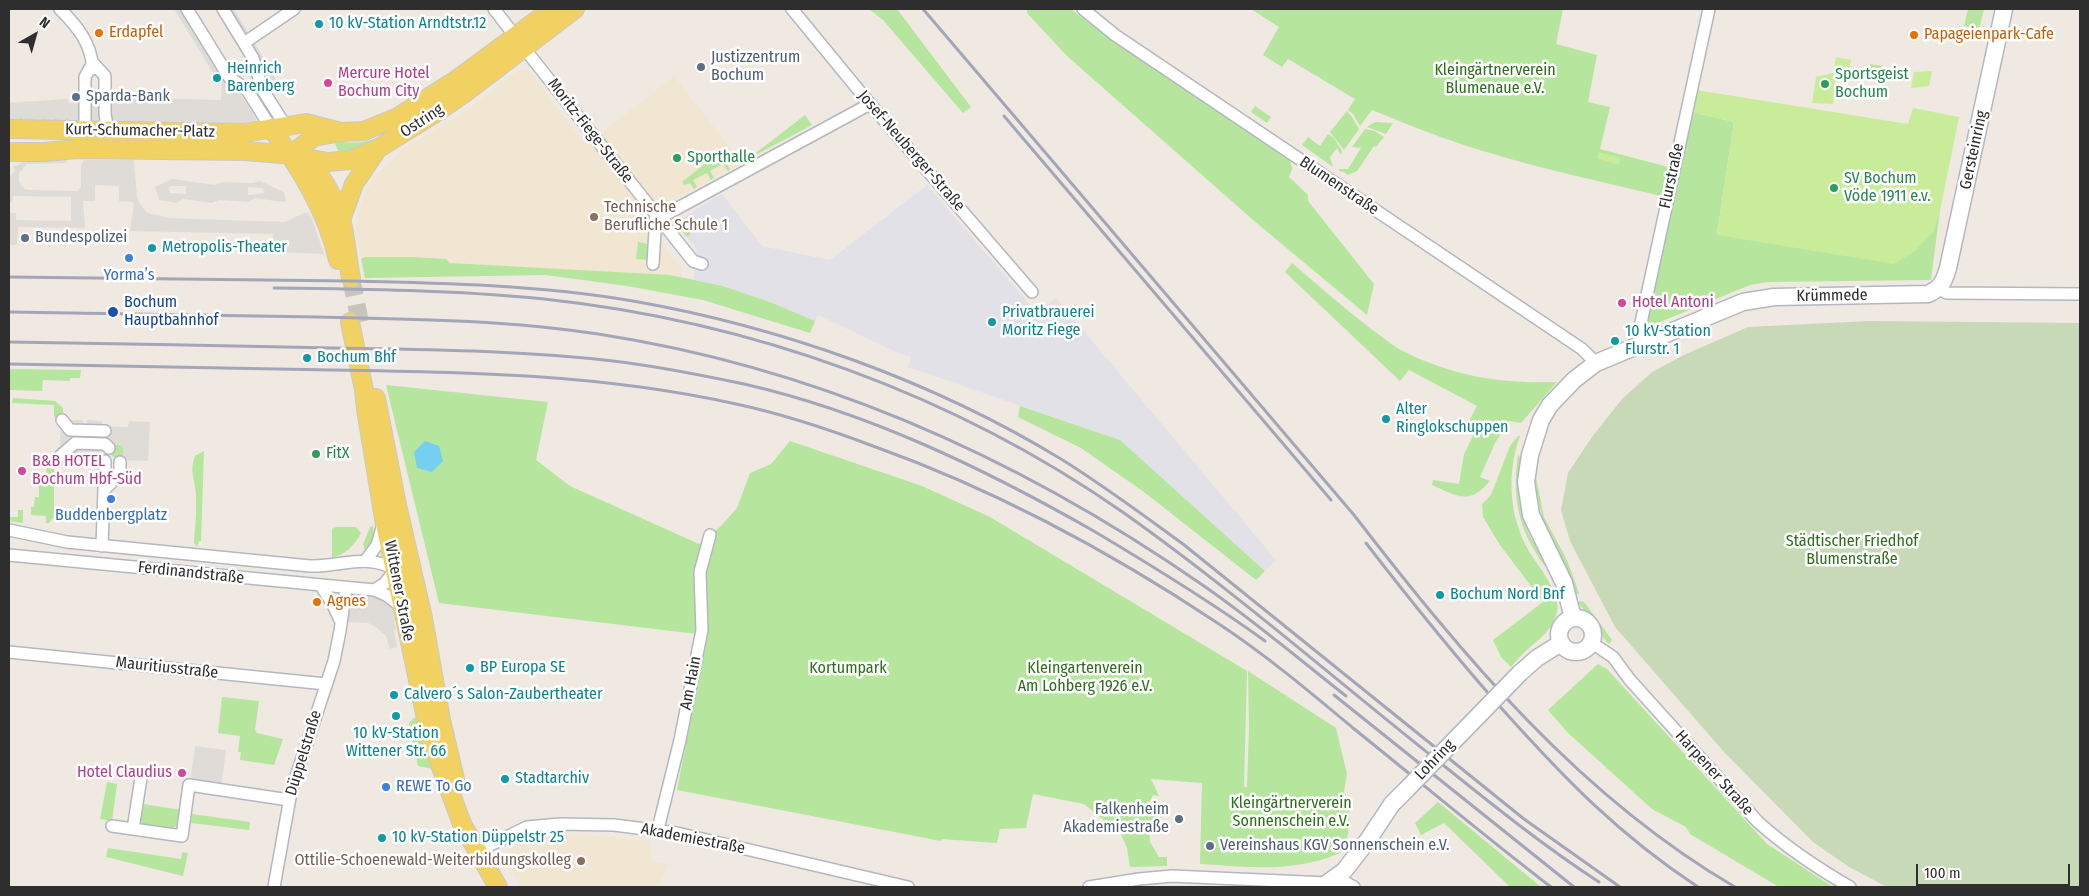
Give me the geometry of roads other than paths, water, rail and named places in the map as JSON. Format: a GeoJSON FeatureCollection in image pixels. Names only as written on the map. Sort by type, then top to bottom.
{"type":"FeatureCollection","features":[{"type":"Feature","properties":{"kind":"main road","name":"Ostring"},"geometry":{"type":"LineString","coordinates":[[552,9],[520,42],[466,92],[379,148],[358,158],[345,161],[328,162],[299,153],[314,137],[341,132],[364,131],[398,117],[456,80],[520,42],[575,9]]}},
{"type":"Feature","properties":{"kind":"main road","name":"Kurt-Schumacher-Platz"},"geometry":{"type":"LineString","coordinates":[[9,129],[85,122],[106,122],[244,133],[278,130]]}},
{"type":"Feature","properties":{"kind":"main road","name":"Ostring"},"geometry":{"type":"LineString","coordinates":[[278,130],[312,124],[341,132]]}},
{"type":"Feature","properties":{"kind":"main road","name":"Kurt-Schumacher-Platz"},"geometry":{"type":"LineString","coordinates":[[251,151],[278,130]]}},
{"type":"Feature","properties":{"kind":"main road"},"geometry":{"type":"LineString","coordinates":[[278,130],[299,153],[325,183],[341,220],[347,278],[299,153]]}},
{"type":"Feature","properties":{"kind":"main road"},"geometry":{"type":"LineString","coordinates":[[341,220],[354,184],[379,148]]}},
{"type":"Feature","properties":{"kind":"main road","name":"Kurt-Schumacher-Platz"},"geometry":{"type":"LineString","coordinates":[[13,156],[76,149],[299,153]]}},
{"type":"Feature","properties":{"kind":"main road","name":"Wittener Straße"},"geometry":{"type":"LineString","coordinates":[[478,851],[470,820],[458,790],[447,745],[416,584],[355,322],[366,410],[384,519],[421,699],[436,754],[462,824],[498,887]]}},
{"type":"Feature","properties":{"kind":"street"},"geometry":{"type":"LineString","coordinates":[[60,9],[84,27],[91,53],[91,77],[85,122]]}},
{"type":"Feature","properties":{"kind":"street"},"geometry":{"type":"LineString","coordinates":[[187,9],[229,77],[247,90],[278,130]]}},
{"type":"Feature","properties":{"kind":"street"},"geometry":{"type":"LineString","coordinates":[[223,9],[257,67],[262,89],[278,130]]}},
{"type":"Feature","properties":{"kind":"street"},"geometry":{"type":"LineString","coordinates":[[244,43],[294,9]]}},
{"type":"Feature","properties":{"kind":"street","name":"Moritz-Fiege-Straße"},"geometry":{"type":"LineString","coordinates":[[494,9],[693,261],[702,264]]}},
{"type":"Feature","properties":{"kind":"street","name":"Josef-Neuberger-Straße"},"geometry":{"type":"LineString","coordinates":[[792,9],[870,104],[1032,292]]}},
{"type":"Feature","properties":{"kind":"street","name":"Blumenstraße"},"geometry":{"type":"LineString","coordinates":[[1083,9],[1115,35],[1582,349],[1596,363]]}},
{"type":"Feature","properties":{"kind":"street","name":"Flurstraße"},"geometry":{"type":"LineString","coordinates":[[1641,344],[1639,332],[1709,9]]}},
{"type":"Feature","properties":{"kind":"street","name":"Gersteinring"},"geometry":{"type":"LineString","coordinates":[[1939,289],[1948,268],[2004,9]]}},
{"type":"Feature","properties":{"kind":"street"},"geometry":{"type":"LineString","coordinates":[[91,77],[105,76],[106,122]]}},
{"type":"Feature","properties":{"kind":"street"},"geometry":{"type":"LineString","coordinates":[[652,264],[656,214],[665,215],[870,104]]}},
{"type":"Feature","properties":{"kind":"street","name":"Krümmede"},"geometry":{"type":"LineString","coordinates":[[1596,363],[1743,302],[1759,298],[1928,294],[1939,289],[1947,293],[2080,294]]}},
{"type":"Feature","properties":{"kind":"street"},"geometry":{"type":"LineString","coordinates":[[1573,618],[1564,583],[1531,515],[1526,482],[1533,442],[1545,413],[1574,380],[1596,363]]}},
{"type":"Feature","properties":{"kind":"street"},"geometry":{"type":"LineString","coordinates":[[57,459],[75,443],[106,447],[107,429],[67,423],[69,448]]}},
{"type":"Feature","properties":{"kind":"street"},"geometry":{"type":"LineString","coordinates":[[102,546],[105,461]]}},
{"type":"Feature","properties":{"kind":"street"},"geometry":{"type":"LineString","coordinates":[[104,490],[120,474],[120,462]]}},
{"type":"Feature","properties":{"kind":"street"},"geometry":{"type":"LineString","coordinates":[[366,560],[377,545],[384,519]]}},
{"type":"Feature","properties":{"kind":"street","name":"Ferdinandstraße"},"geometry":{"type":"LineString","coordinates":[[9,530],[68,542],[310,566],[326,567],[366,560],[380,562],[396,570],[416,584]]}},
{"type":"Feature","properties":{"kind":"street","name":"Am Hain"},"geometry":{"type":"LineString","coordinates":[[658,829],[680,740],[702,630],[700,572],[710,535]]}},
{"type":"Feature","properties":{"kind":"street"},"geometry":{"type":"LineString","coordinates":[[374,590],[384,584],[396,570],[407,548]]}},
{"type":"Feature","properties":{"kind":"street","name":"Ferdinandstraße"},"geometry":{"type":"LineString","coordinates":[[9,555],[374,590],[386,595],[403,608]]}},
{"type":"Feature","properties":{"kind":"street"},"geometry":{"type":"LineString","coordinates":[[321,586],[332,602],[340,620]]}},
{"type":"Feature","properties":{"kind":"street","name":"Düppelstraße"},"geometry":{"type":"LineString","coordinates":[[274,887],[289,800],[334,661],[346,588]]}},
{"type":"Feature","properties":{"kind":"street"},"geometry":{"type":"LineString","coordinates":[[1573,618],[1586,620],[1592,627],[1594,636],[1592,643],[1585,651],[1576,653],[1567,650],[1561,643],[1559,634],[1561,626],[1573,618]]}},
{"type":"Feature","properties":{"kind":"street","name":"Lohring"},"geometry":{"type":"LineString","coordinates":[[1324,885],[1344,871],[1392,804],[1520,673],[1537,658],[1561,643]]}},
{"type":"Feature","properties":{"kind":"street","name":"Harpener Straße"},"geometry":{"type":"LineString","coordinates":[[1592,643],[1613,657],[1630,680],[1758,822],[1779,841],[1807,861],[1850,887]]}},
{"type":"Feature","properties":{"kind":"street","name":"Mauritiusstraße"},"geometry":{"type":"LineString","coordinates":[[9,652],[326,684]]}},
{"type":"Feature","properties":{"kind":"street"},"geometry":{"type":"LineString","coordinates":[[133,829],[141,778]]}},
{"type":"Feature","properties":{"kind":"street"},"geometry":{"type":"LineString","coordinates":[[112,826],[182,836],[190,785],[289,800]]}},
{"type":"Feature","properties":{"kind":"street","name":"Akademiestraße"},"geometry":{"type":"LineString","coordinates":[[478,851],[527,827],[590,824],[658,829],[908,887]]}},
{"type":"Feature","properties":{"kind":"street"},"geometry":{"type":"LineString","coordinates":[[1089,887],[1172,876],[1324,885],[1344,882],[1354,887]]}},
{"type":"Feature","properties":{"kind":"water"},"geometry":{"type":"Polygon","coordinates":[[[425,441],[439,446],[443,461],[432,472],[417,468],[414,452],[425,441]]]}},
{"type":"Feature","properties":{"kind":"tunnel"},"geometry":{"type":"LineString","coordinates":[[351,278],[360,322]]}},
{"type":"Feature","properties":{"kind":"railway"},"geometry":{"type":"LineString","coordinates":[[923,9],[1354,515],[1395,568],[1481,671],[1527,720],[1625,810],[1678,851],[1735,887]]}},
{"type":"Feature","properties":{"kind":"railway"},"geometry":{"type":"LineString","coordinates":[[1004,116],[1331,500]]}},
{"type":"Feature","properties":{"kind":"railway"},"geometry":{"type":"LineString","coordinates":[[9,277],[307,280],[456,284],[562,291],[633,301],[689,312],[800,342],[854,361],[961,405],[1061,459],[1108,490],[1183,544],[1524,819],[1620,887]]}},
{"type":"Feature","properties":{"kind":"railway"},"geometry":{"type":"LineString","coordinates":[[274,288],[476,294],[544,299],[621,310],[698,325],[773,345],[848,370],[920,399],[991,432],[1059,471],[1124,513],[1205,573],[1501,811],[1559,855],[1599,882]]}},
{"type":"Feature","properties":{"kind":"railway"},"geometry":{"type":"LineString","coordinates":[[9,312],[353,318],[493,323],[598,334],[680,349],[760,370],[839,395],[915,425],[990,459],[1063,497],[1134,540],[1204,586],[1346,696]]}},
{"type":"Feature","properties":{"kind":"railway"},"geometry":{"type":"LineString","coordinates":[[9,342],[509,353],[578,357],[629,363],[744,384],[790,396],[879,426],[923,444],[1009,485],[1136,556],[1265,641]]}},
{"type":"Feature","properties":{"kind":"railway"},"geometry":{"type":"LineString","coordinates":[[9,364],[433,372],[534,376],[635,386],[686,394],[754,408],[822,428],[919,463],[964,482],[1052,524],[1178,597],[1271,661],[1551,887]]}},
{"type":"Feature","properties":{"kind":"railway"},"geometry":{"type":"LineString","coordinates":[[1366,543],[1416,607],[1503,710],[1571,783],[1643,847],[1698,887]]}},
{"type":"Feature","properties":{"kind":"railway"},"geometry":{"type":"LineString","coordinates":[[1334,695],[1574,887]]}},
{"type":"Feature","properties":{"kind":"place","name":"10 kV-Station Arndtstr.12"},"geometry":{"type":"Point","coordinates":[319,24]}},
{"type":"Feature","properties":{"kind":"place","name":"Erdapfel"},"geometry":{"type":"Point","coordinates":[99,33]}},
{"type":"Feature","properties":{"kind":"place","name":"Papageienpark-Cafe"},"geometry":{"type":"Point","coordinates":[1914,35]}},
{"type":"Feature","properties":{"kind":"place","name":"Justizzentrum Bochum"},"geometry":{"type":"Point","coordinates":[701,67]}},
{"type":"Feature","properties":{"kind":"place","name":"Heinrich Barenberg"},"geometry":{"type":"Point","coordinates":[217,78]}},
{"type":"Feature","properties":{"kind":"place","name":"Mercure Hotel Bochum City"},"geometry":{"type":"Point","coordinates":[328,83]}},
{"type":"Feature","properties":{"kind":"place","name":"Sportsgeist Bochum"},"geometry":{"type":"Point","coordinates":[1825,84]}},
{"type":"Feature","properties":{"kind":"place","name":"Sparda-Bank"},"geometry":{"type":"Point","coordinates":[76,97]}},
{"type":"Feature","properties":{"kind":"place","name":"Sporthalle"},"geometry":{"type":"Point","coordinates":[677,158]}},
{"type":"Feature","properties":{"kind":"place","name":"SV Bochum Vöde 1911 e.v."},"geometry":{"type":"Point","coordinates":[1834,188]}},
{"type":"Feature","properties":{"kind":"place","name":"Technische Berufliche Schule 1"},"geometry":{"type":"Point","coordinates":[594,217]}},
{"type":"Feature","properties":{"kind":"place","name":"Bundespolizei"},"geometry":{"type":"Point","coordinates":[25,238]}},
{"type":"Feature","properties":{"kind":"place","name":"Metropolis-Theater"},"geometry":{"type":"Point","coordinates":[152,248]}},
{"type":"Feature","properties":{"kind":"place","name":"Yorma’s"},"geometry":{"type":"Point","coordinates":[129,258]}},
{"type":"Feature","properties":{"kind":"place","name":"Hotel Antoni"},"geometry":{"type":"Point","coordinates":[1622,303]}},
{"type":"Feature","properties":{"kind":"place","name":"Bochum Hauptbahnhof"},"geometry":{"type":"Point","coordinates":[113,312]}},
{"type":"Feature","properties":{"kind":"place","name":"Privatbrauerei Moritz Fiege"},"geometry":{"type":"Point","coordinates":[992,322]}},
{"type":"Feature","properties":{"kind":"place","name":"10 kV-Station Flurstr. 1"},"geometry":{"type":"Point","coordinates":[1615,341]}},
{"type":"Feature","properties":{"kind":"place","name":"Bochum Bhf"},"geometry":{"type":"Point","coordinates":[307,358]}},
{"type":"Feature","properties":{"kind":"place","name":"Alter Ringlokschuppen"},"geometry":{"type":"Point","coordinates":[1386,419]}},
{"type":"Feature","properties":{"kind":"place","name":"FitX"},"geometry":{"type":"Point","coordinates":[316,454]}},
{"type":"Feature","properties":{"kind":"place","name":"B&B HOTEL Bochum Hbf-Süd"},"geometry":{"type":"Point","coordinates":[22,471]}},
{"type":"Feature","properties":{"kind":"place","name":"Buddenbergplatz"},"geometry":{"type":"Point","coordinates":[111,499]}},
{"type":"Feature","properties":{"kind":"place","name":"Bochum Nord Bnf"},"geometry":{"type":"Point","coordinates":[1440,595]}},
{"type":"Feature","properties":{"kind":"place","name":"Agnes"},"geometry":{"type":"Point","coordinates":[317,602]}},
{"type":"Feature","properties":{"kind":"place","name":"BP Europa SE"},"geometry":{"type":"Point","coordinates":[470,668]}},
{"type":"Feature","properties":{"kind":"place","name":"Calvero´s Salon-Zaubertheater"},"geometry":{"type":"Point","coordinates":[394,695]}},
{"type":"Feature","properties":{"kind":"place","name":"10 kV-Station Wittener Str. 66"},"geometry":{"type":"Point","coordinates":[396,716]}},
{"type":"Feature","properties":{"kind":"place","name":"Hotel Claudius"},"geometry":{"type":"Point","coordinates":[182,773]}},
{"type":"Feature","properties":{"kind":"place","name":"Stadtarchiv"},"geometry":{"type":"Point","coordinates":[505,779]}},
{"type":"Feature","properties":{"kind":"place","name":"REWE To Go"},"geometry":{"type":"Point","coordinates":[386,787]}},
{"type":"Feature","properties":{"kind":"place","name":"Falkenheim Akademiestraße"},"geometry":{"type":"Point","coordinates":[1179,819]}},
{"type":"Feature","properties":{"kind":"place","name":"10 kV-Station Düppelstr 25"},"geometry":{"type":"Point","coordinates":[382,838]}},
{"type":"Feature","properties":{"kind":"place","name":"Vereinshaus KGV Sonnenschein e.V."},"geometry":{"type":"Point","coordinates":[1210,846]}},
{"type":"Feature","properties":{"kind":"place","name":"Ottilie-Schoenewald-Weiterbildungskolleg"},"geometry":{"type":"Point","coordinates":[581,861]}},
{"type":"Feature","properties":{"kind":"park label","name":"Kleingärtnerverein Blumenaue e.V."},"geometry":{"type":"Point","coordinates":[1495,80]}},
{"type":"Feature","properties":{"kind":"park label","name":"Städtischer Friedhof Blumenstraße"},"geometry":{"type":"Point","coordinates":[1852,551]}},
{"type":"Feature","properties":{"kind":"park label","name":"Kortumpark"},"geometry":{"type":"Point","coordinates":[848,669]}},
{"type":"Feature","properties":{"kind":"park label","name":"Kleingartenverein Am Lohberg 1926 e.V."},"geometry":{"type":"Point","coordinates":[1085,678]}},
{"type":"Feature","properties":{"kind":"park label","name":"Kleingärtnerverein Sonnenschein e.V."},"geometry":{"type":"Point","coordinates":[1291,813]}}]}
